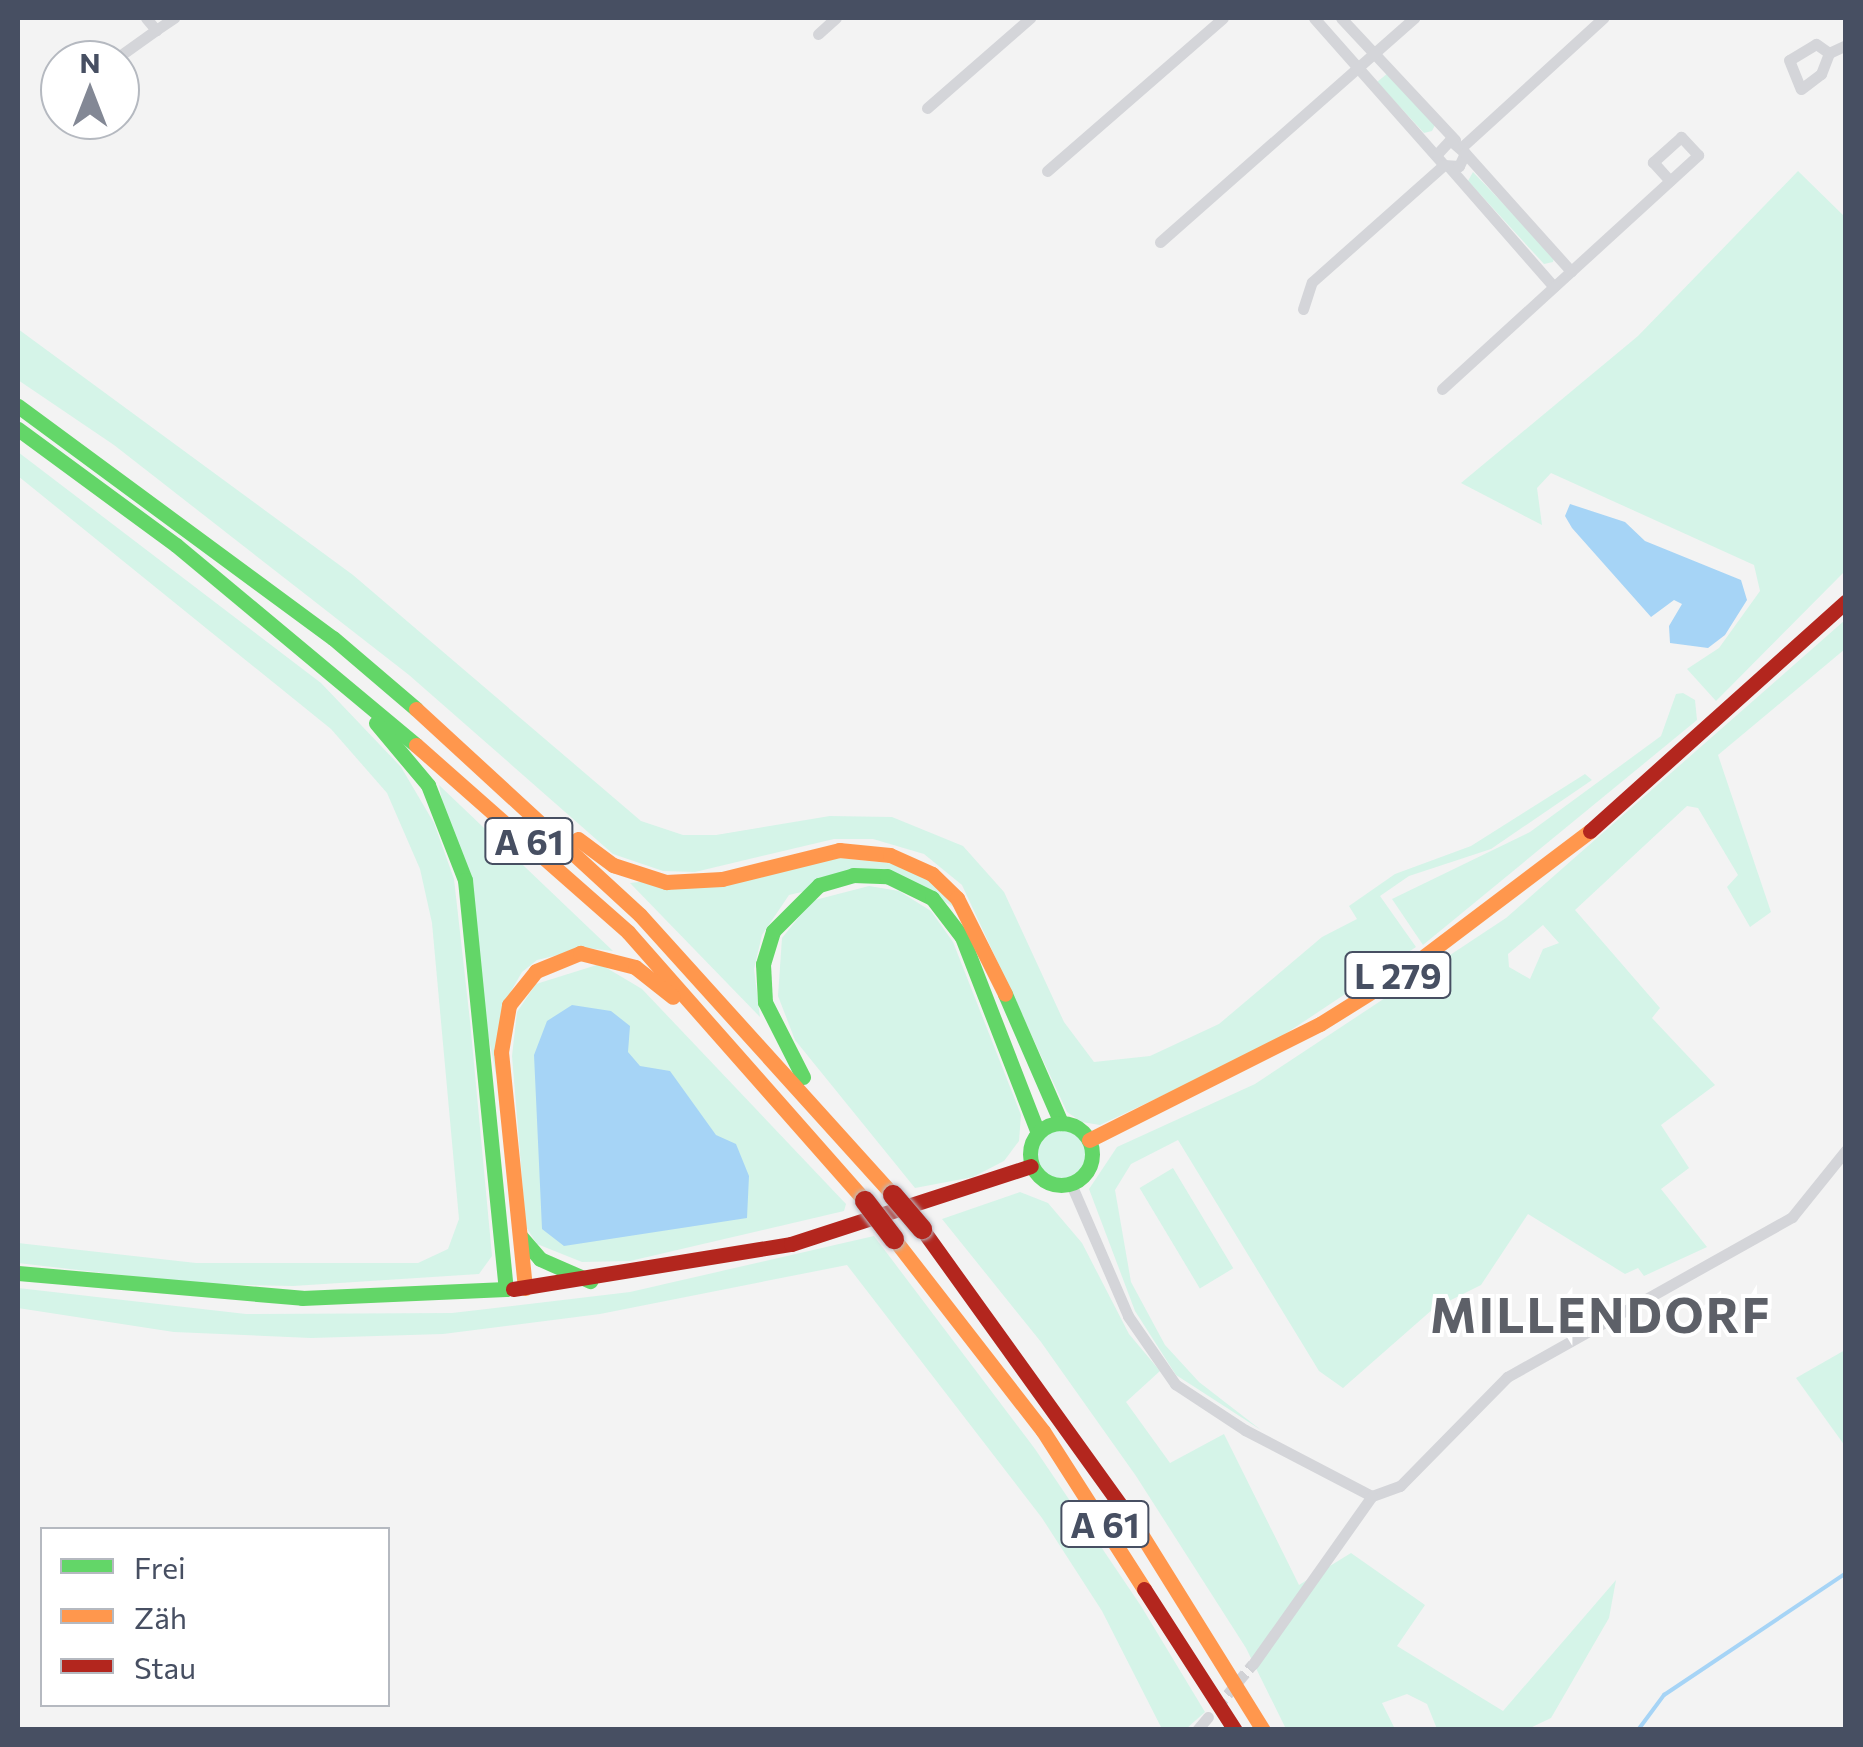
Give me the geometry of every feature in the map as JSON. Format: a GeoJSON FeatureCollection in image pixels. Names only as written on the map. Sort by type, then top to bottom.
{"type":"FeatureCollection","features":[{"type":"Feature","properties":{"kind":"main road","name":"A 61"},"geometry":{"type":"LineString","coordinates":[[18,406],[333,638],[506,787],[640,915],[831,1120],[922,1229],[1111,1488],[1263,1730]]}},
{"type":"Feature","properties":{"kind":"main road","name":"A 61"},"geometry":{"type":"LineString","coordinates":[[18,429],[322,662],[628,932],[865,1201],[1043,1431],[1235,1730]]}},
{"type":"Feature","properties":{"kind":"main road","name":"L 279"},"geometry":{"type":"LineString","coordinates":[[1089,1140],[1234,1070],[1406,970],[1608,816],[1846,601]]}},
{"type":"Feature","properties":{"kind":"main road"},"geometry":{"type":"LineString","coordinates":[[322,662],[337,688],[412,762],[442,812],[459,857],[516,1289]]}},
{"type":"Feature","properties":{"kind":"main road"},"geometry":{"type":"LineString","coordinates":[[506,787],[597,856],[649,879],[705,882],[858,850],[902,858],[932,874],[957,898],[984,943],[1061,1123],[1089,1140],[1092,1161],[1071,1184],[1044,1181],[1032,1166],[1030,1149],[1038,1133],[1061,1123]]}},
{"type":"Feature","properties":{"kind":"main road"},"geometry":{"type":"LineString","coordinates":[[831,1120],[772,1024],[764,964],[773,931],[803,895],[836,878],[870,874],[917,888],[954,924],[1038,1133]]}},
{"type":"Feature","properties":{"kind":"main road"},"geometry":{"type":"LineString","coordinates":[[516,1289],[520,1236],[501,1052],[509,1006],[525,980],[565,956],[614,958],[650,977],[722,1035]]}},
{"type":"Feature","properties":{"kind":"main road"},"geometry":{"type":"LineString","coordinates":[[18,1273],[302,1298],[516,1289],[590,1281],[791,1244],[1032,1166]]}},
{"type":"Feature","properties":{"kind":"main road"},"geometry":{"type":"LineString","coordinates":[[520,1236],[540,1259],[590,1281]]}},
{"type":"Feature","properties":{"kind":"street"},"geometry":{"type":"LineString","coordinates":[[146,18],[156,30]]}},
{"type":"Feature","properties":{"kind":"street"},"geometry":{"type":"LineString","coordinates":[[140,41],[174,18]]}},
{"type":"Feature","properties":{"kind":"street"},"geometry":{"type":"LineString","coordinates":[[818,34],[836,18]]}},
{"type":"Feature","properties":{"kind":"street"},"geometry":{"type":"LineString","coordinates":[[927,108],[1030,18]]}},
{"type":"Feature","properties":{"kind":"street"},"geometry":{"type":"LineString","coordinates":[[1047,171],[1224,18]]}},
{"type":"Feature","properties":{"kind":"street"},"geometry":{"type":"LineString","coordinates":[[1314,18],[1554,287]]}},
{"type":"Feature","properties":{"kind":"street"},"geometry":{"type":"LineString","coordinates":[[1341,18],[1461,146],[1571,272]]}},
{"type":"Feature","properties":{"kind":"street"},"geometry":{"type":"LineString","coordinates":[[1160,242],[1414,18]]}},
{"type":"Feature","properties":{"kind":"street"},"geometry":{"type":"LineString","coordinates":[[1461,146],[1603,18]]}},
{"type":"Feature","properties":{"kind":"street"},"geometry":{"type":"LineString","coordinates":[[1829,53],[1846,44]]}},
{"type":"Feature","properties":{"kind":"street"},"geometry":{"type":"LineString","coordinates":[[1443,162],[1444,142],[1461,146]]}},
{"type":"Feature","properties":{"kind":"street"},"geometry":{"type":"LineString","coordinates":[[1303,308],[1312,282],[1443,162],[1462,162],[1461,146]]}},
{"type":"Feature","properties":{"kind":"street"},"geometry":{"type":"LineString","coordinates":[[1442,389],[1670,181]]}},
{"type":"Feature","properties":{"kind":"street"},"geometry":{"type":"LineString","coordinates":[[1252,1664],[1372,1496],[1400,1486],[1507,1377],[1792,1217],[1846,1150]]}},
{"type":"Feature","properties":{"kind":"street"},"geometry":{"type":"LineString","coordinates":[[1071,1184],[1128,1316],[1175,1384],[1262,1440],[1372,1496]]}},
{"type":"Feature","properties":{"kind":"street"},"geometry":{"type":"LineString","coordinates":[[1198,1730],[1208,1718]]}},
{"type":"Feature","properties":{"kind":"green space"},"geometry":{"type":"Polygon","coordinates":[[[1388,73],[1435,125],[1432,131],[1424,133],[1377,82],[1388,73]]]}},
{"type":"Feature","properties":{"kind":"green space"},"geometry":{"type":"Polygon","coordinates":[[[1798,171],[1845,217],[1845,571],[1716,701],[1687,669],[1719,648],[1760,591],[1754,565],[1551,473],[1537,488],[1542,525],[1461,483],[1638,336],[1798,171]]]}},
{"type":"Feature","properties":{"kind":"green space"},"geometry":{"type":"Polygon","coordinates":[[[1473,172],[1554,257],[1553,262],[1544,264],[1468,181],[1473,172]]]}},
{"type":"Feature","properties":{"kind":"green space"},"geometry":{"type":"Polygon","coordinates":[[[18,329],[353,575],[641,821],[683,835],[716,835],[830,816],[892,817],[963,846],[1004,892],[1064,1022],[1094,1062],[1150,1056],[1219,1024],[1322,937],[1357,919],[1349,906],[1395,874],[1471,846],[1585,774],[1592,780],[1491,849],[1409,876],[1380,896],[1416,947],[1264,1048],[1100,1125],[1082,1122],[1067,1112],[962,885],[924,854],[873,839],[834,839],[695,872],[663,871],[613,854],[409,675],[114,445],[18,380],[18,329]]]}},
{"type":"Feature","properties":{"kind":"green space"},"geometry":{"type":"Polygon","coordinates":[[[18,452],[321,683],[401,767],[434,823],[454,879],[470,1021],[492,1256],[479,1274],[293,1286],[199,1284],[18,1263],[18,1243],[196,1263],[418,1263],[448,1249],[459,1219],[432,923],[420,869],[387,793],[331,729],[18,476],[18,452]]]}},
{"type":"Feature","properties":{"kind":"green space"},"geometry":{"type":"Polygon","coordinates":[[[1845,620],[1845,649],[1718,755],[1771,912],[1750,927],[1727,887],[1738,875],[1698,808],[1687,806],[1575,910],[1660,1008],[1652,1018],[1715,1085],[1661,1125],[1689,1168],[1661,1189],[1707,1247],[1644,1276],[1638,1268],[1625,1274],[1528,1214],[1481,1285],[1433,1309],[1343,1388],[1319,1371],[1178,1140],[1131,1164],[1115,1190],[1131,1282],[1165,1345],[1199,1382],[1261,1430],[1176,1375],[1135,1311],[1089,1189],[1117,1147],[1255,1084],[1506,918],[1845,620]],[[1543,925],[1508,954],[1509,967],[1530,979],[1543,949],[1559,943],[1543,925]]]}},
{"type":"Feature","properties":{"kind":"green space"},"geometry":{"type":"Polygon","coordinates":[[[1683,693],[1695,700],[1697,720],[1423,945],[1392,899],[1530,832],[1661,736],[1676,694],[1683,693]]]}},
{"type":"Feature","properties":{"kind":"green space"},"geometry":{"type":"Polygon","coordinates":[[[439,785],[613,951],[587,948],[537,960],[522,972],[502,1007],[496,1075],[439,785]]]}},
{"type":"Feature","properties":{"kind":"green space"},"geometry":{"type":"Polygon","coordinates":[[[840,858],[897,864],[925,877],[959,910],[891,871],[789,895],[762,935],[754,969],[760,1017],[630,883],[840,858]]]}},
{"type":"Feature","properties":{"kind":"green space"},"geometry":{"type":"Polygon","coordinates":[[[869,886],[899,891],[931,911],[953,942],[1021,1115],[1019,1141],[1004,1161],[973,1177],[915,1188],[795,1040],[778,996],[782,938],[799,917],[815,900],[869,886]]]}},
{"type":"Feature","properties":{"kind":"green space"},"geometry":{"type":"Polygon","coordinates":[[[600,964],[642,989],[846,1204],[844,1211],[630,1261],[582,1262],[537,1244],[526,1227],[512,1056],[517,1012],[536,984],[600,964]]]}},
{"type":"Feature","properties":{"kind":"green space"},"geometry":{"type":"Polygon","coordinates":[[[1061,1127],[1080,1136],[1089,1155],[1080,1174],[1061,1183],[1042,1174],[1033,1155],[1042,1136],[1061,1127]]]}},
{"type":"Feature","properties":{"kind":"green space"},"geometry":{"type":"Polygon","coordinates":[[[1173,1168],[1233,1268],[1200,1288],[1140,1188],[1173,1168]]]}},
{"type":"Feature","properties":{"kind":"green space"},"geometry":{"type":"Polygon","coordinates":[[[1020,1192],[1048,1203],[1082,1243],[1129,1334],[1160,1371],[1126,1402],[1170,1463],[1224,1434],[1299,1585],[1351,1553],[1425,1605],[1397,1646],[1503,1711],[1616,1580],[1609,1618],[1551,1718],[1528,1729],[1437,1729],[1427,1704],[1407,1694],[1382,1703],[1395,1729],[1286,1729],[1246,1648],[1136,1476],[1041,1342],[942,1219],[1020,1192]]]}},
{"type":"Feature","properties":{"kind":"green space"},"geometry":{"type":"Polygon","coordinates":[[[874,1236],[1035,1449],[1141,1606],[1205,1712],[1186,1729],[1162,1729],[1102,1611],[1042,1518],[847,1265],[600,1314],[443,1334],[311,1338],[174,1332],[18,1308],[18,1288],[246,1314],[452,1313],[630,1292],[874,1236]]]}},
{"type":"Feature","properties":{"kind":"green space"},"geometry":{"type":"Polygon","coordinates":[[[1845,1350],[1845,1446],[1796,1378],[1845,1350]]]}},
{"type":"Feature","properties":{"kind":"water"},"geometry":{"type":"Polygon","coordinates":[[[1570,504],[1625,522],[1645,541],[1741,580],[1747,600],[1725,635],[1708,648],[1670,643],[1669,626],[1682,604],[1674,600],[1651,617],[1572,528],[1565,516],[1570,504]]]}},
{"type":"Feature","properties":{"kind":"water"},"geometry":{"type":"Polygon","coordinates":[[[572,1005],[611,1011],[630,1026],[628,1052],[640,1066],[670,1071],[716,1135],[736,1144],[749,1176],[747,1218],[564,1246],[542,1229],[534,1055],[547,1021],[572,1005]]]}},
{"type":"Feature","properties":{"kind":"waterway"},"geometry":{"type":"LineString","coordinates":[[1638,1730],[1664,1695],[1846,1573]]}},
{"type":"Feature","properties":{"kind":"tunnel"},"geometry":{"type":"LineString","coordinates":[[1217,1707],[1253,1664]]}},
{"type":"Feature","properties":{"kind":"traffic: fast"},"geometry":{"type":"LineString","coordinates":[[18,406],[333,638],[416,709]]}},
{"type":"Feature","properties":{"kind":"traffic: fast"},"geometry":{"type":"LineString","coordinates":[[18,429],[176,545],[416,745]]}},
{"type":"Feature","properties":{"kind":"traffic: fast"},"geometry":{"type":"LineString","coordinates":[[376,723],[428,785],[465,880],[506,1289]]}},
{"type":"Feature","properties":{"kind":"traffic: fast"},"geometry":{"type":"LineString","coordinates":[[803,1077],[765,1002],[763,964],[773,931],[819,885],[853,875],[887,876],[932,898],[962,937],[1038,1133]]}},
{"type":"Feature","properties":{"kind":"traffic: fast"},"geometry":{"type":"LineString","coordinates":[[1005,994],[1061,1123]]}},
{"type":"Feature","properties":{"kind":"traffic: fast"},"geometry":{"type":"LineString","coordinates":[[1061,1123],[1083,1132],[1092,1154],[1083,1176],[1061,1185],[1039,1176],[1030,1154],[1039,1132],[1061,1123]]}},
{"type":"Feature","properties":{"kind":"traffic: fast"},"geometry":{"type":"LineString","coordinates":[[521,1237],[540,1259],[590,1281]]}},
{"type":"Feature","properties":{"kind":"traffic: fast"},"geometry":{"type":"LineString","coordinates":[[18,1273],[302,1298],[506,1289]]}},
{"type":"Feature","properties":{"kind":"traffic: slow"},"geometry":{"type":"LineString","coordinates":[[416,709],[640,915],[893,1195]]}},
{"type":"Feature","properties":{"kind":"traffic: slow"},"geometry":{"type":"LineString","coordinates":[[416,745],[628,932],[865,1201]]}},
{"type":"Feature","properties":{"kind":"traffic: slow"},"geometry":{"type":"LineString","coordinates":[[1089,1140],[1320,1024],[1406,970],[1590,831]]}},
{"type":"Feature","properties":{"kind":"traffic: slow"},"geometry":{"type":"LineString","coordinates":[[578,839],[613,865],[666,882],[722,879],[839,850],[890,855],[932,874],[957,898],[1005,994]]}},
{"type":"Feature","properties":{"kind":"traffic: slow"},"geometry":{"type":"LineString","coordinates":[[525,1288],[501,1052],[509,1005],[536,971],[580,953],[635,967],[673,997]]}},
{"type":"Feature","properties":{"kind":"traffic: slow"},"geometry":{"type":"LineString","coordinates":[[894,1239],[1043,1431],[1144,1589]]}},
{"type":"Feature","properties":{"kind":"traffic: slow"},"geometry":{"type":"LineString","coordinates":[[1141,1534],[1263,1730]]}},
{"type":"Feature","properties":{"kind":"traffic: jam"},"geometry":{"type":"LineString","coordinates":[[1590,831],[1846,601]]}},
{"type":"Feature","properties":{"kind":"traffic: jam"},"geometry":{"type":"LineString","coordinates":[[513,1289],[791,1244],[1031,1166]]}},
{"type":"Feature","properties":{"kind":"traffic: jam"},"geometry":{"type":"LineString","coordinates":[[893,1195],[922,1229]]}},
{"type":"Feature","properties":{"kind":"traffic: jam"},"geometry":{"type":"LineString","coordinates":[[865,1201],[894,1239]]}},
{"type":"Feature","properties":{"kind":"traffic: jam"},"geometry":{"type":"LineString","coordinates":[[922,1229],[1141,1534]]}},
{"type":"Feature","properties":{"kind":"traffic: jam"},"geometry":{"type":"LineString","coordinates":[[1144,1589],[1235,1730]]}},
{"type":"Feature","properties":{"kind":"district","name":"MILLENDORF"},"geometry":{"type":"Point","coordinates":[1601,1314]}}]}
